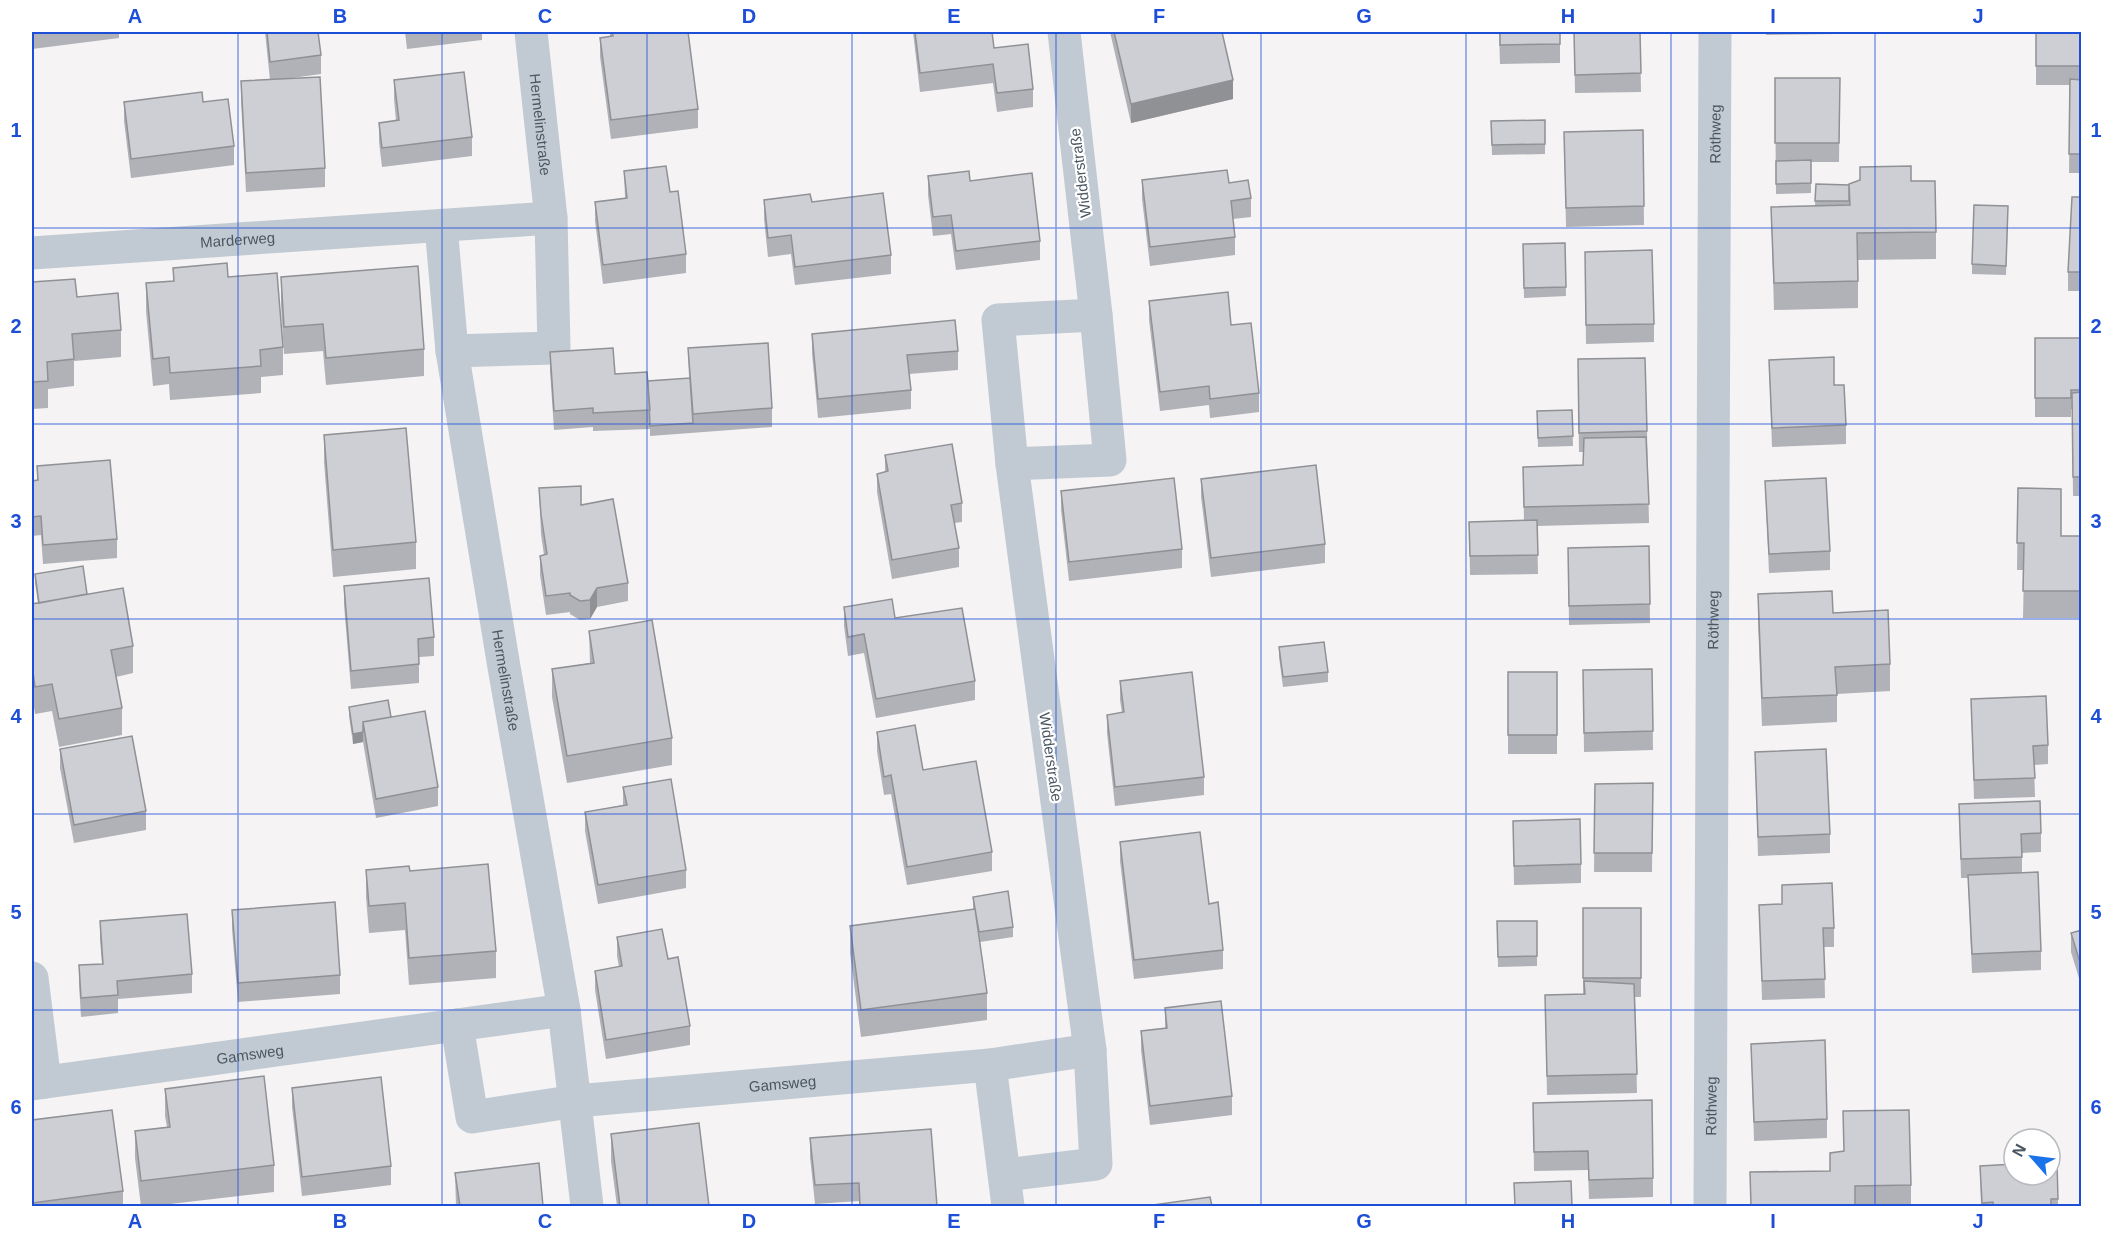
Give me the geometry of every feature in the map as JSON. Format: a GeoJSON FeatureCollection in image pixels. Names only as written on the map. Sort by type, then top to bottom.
{"type":"FeatureCollection","features":[{"type":"Feature","properties":{"kind":"street","name":"Hermelinstraße"},"geometry":{"type":"LineString","coordinates":[[452,351],[554,348],[550,218],[531,32]]}},
{"type":"Feature","properties":{"kind":"street","name":"Widderstraße"},"geometry":{"type":"LineString","coordinates":[[1012,464],[1110,460],[1064,32]]}},
{"type":"Feature","properties":{"kind":"street","name":"Röthweg"},"geometry":{"type":"LineString","coordinates":[[1710,1206],[1715,32]]}},
{"type":"Feature","properties":{"kind":"street"},"geometry":{"type":"LineString","coordinates":[[441,226],[550,218]]}},
{"type":"Feature","properties":{"kind":"street","name":"Hermelinstraße"},"geometry":{"type":"LineString","coordinates":[[441,226],[452,351],[564,1010]]}},
{"type":"Feature","properties":{"kind":"street","name":"Marderweg"},"geometry":{"type":"LineString","coordinates":[[32,247],[441,226]]}},
{"type":"Feature","properties":{"kind":"street","name":"Widderstraße"},"geometry":{"type":"LineString","coordinates":[[990,1065],[1006,1191],[1096,1164],[1090,1050],[1012,464],[998,320],[1096,315]]}},
{"type":"Feature","properties":{"kind":"street","name":"Gamsweg"},"geometry":{"type":"LineString","coordinates":[[32,977],[38,1083],[564,1010]]}},
{"type":"Feature","properties":{"kind":"street"},"geometry":{"type":"LineString","coordinates":[[564,1010],[587,1206]]}},
{"type":"Feature","properties":{"kind":"street","name":"Gamsweg"},"geometry":{"type":"LineString","coordinates":[[457,1025],[472,1116],[576,1101],[990,1065]]}},
{"type":"Feature","properties":{"kind":"street"},"geometry":{"type":"LineString","coordinates":[[990,1065],[1090,1050]]}},
{"type":"Feature","properties":{"kind":"building"},"geometry":{"type":"Polygon","coordinates":[[[267,32],[318,32],[321,55],[270,62],[267,32]]]}},
{"type":"Feature","properties":{"kind":"building"},"geometry":{"type":"Polygon","coordinates":[[[612,32],[688,32],[698,109],[611,120],[600,38],[613,36],[612,32]]]}},
{"type":"Feature","properties":{"kind":"building"},"geometry":{"type":"Polygon","coordinates":[[[915,32],[992,32],[994,48],[1028,44],[1033,89],[997,93],[993,64],[920,73],[915,32]]]}},
{"type":"Feature","properties":{"kind":"building"},"geometry":{"type":"Polygon","coordinates":[[[1114,32],[1222,32],[1233,80],[1131,104],[1114,32]]]}},
{"type":"Feature","properties":{"kind":"building"},"geometry":{"type":"Polygon","coordinates":[[[1500,32],[1560,32],[1560,44],[1500,45],[1500,32]]]}},
{"type":"Feature","properties":{"kind":"building"},"geometry":{"type":"Polygon","coordinates":[[[1574,32],[1640,32],[1641,73],[1575,75],[1574,32]]]}},
{"type":"Feature","properties":{"kind":"building"},"geometry":{"type":"Polygon","coordinates":[[[2036,32],[2082,32],[2082,66],[2036,66],[2036,32]]]}},
{"type":"Feature","properties":{"kind":"building"},"geometry":{"type":"Polygon","coordinates":[[[464,72],[472,137],[382,148],[379,123],[399,120],[394,80],[464,72]]]}},
{"type":"Feature","properties":{"kind":"building"},"geometry":{"type":"Polygon","coordinates":[[[320,77],[325,168],[246,173],[241,81],[320,77]]]}},
{"type":"Feature","properties":{"kind":"building"},"geometry":{"type":"Polygon","coordinates":[[[1775,78],[1840,78],[1839,143],[1775,143],[1775,78]]]}},
{"type":"Feature","properties":{"kind":"building"},"geometry":{"type":"Polygon","coordinates":[[[2070,79],[2082,80],[2082,154],[2069,154],[2070,79]]]}},
{"type":"Feature","properties":{"kind":"building"},"geometry":{"type":"Polygon","coordinates":[[[202,92],[203,102],[228,99],[234,146],[131,159],[124,102],[202,92]]]}},
{"type":"Feature","properties":{"kind":"building"},"geometry":{"type":"Polygon","coordinates":[[[1545,120],[1545,144],[1492,145],[1491,121],[1545,120]]]}},
{"type":"Feature","properties":{"kind":"building"},"geometry":{"type":"Polygon","coordinates":[[[1643,130],[1644,206],[1566,208],[1564,132],[1643,130]]]}},
{"type":"Feature","properties":{"kind":"building"},"geometry":{"type":"Polygon","coordinates":[[[1811,160],[1811,183],[1776,184],[1776,161],[1811,160]]]}},
{"type":"Feature","properties":{"kind":"building"},"geometry":{"type":"Polygon","coordinates":[[[666,166],[670,192],[678,191],[686,254],[603,265],[595,202],[627,198],[624,171],[666,166]]]}},
{"type":"Feature","properties":{"kind":"building"},"geometry":{"type":"Polygon","coordinates":[[[1911,166],[1911,181],[1935,181],[1936,232],[1857,233],[1858,281],[1774,283],[1771,207],[1850,205],[1849,184],[1860,180],[1860,167],[1911,166]]]}},
{"type":"Feature","properties":{"kind":"building"},"geometry":{"type":"Polygon","coordinates":[[[1227,170],[1229,183],[1248,180],[1251,198],[1231,201],[1235,237],[1150,247],[1142,180],[1227,170]]]}},
{"type":"Feature","properties":{"kind":"building"},"geometry":{"type":"Polygon","coordinates":[[[969,171],[970,181],[1032,173],[1040,241],[956,251],[951,215],[933,217],[928,176],[969,171]]]}},
{"type":"Feature","properties":{"kind":"building"},"geometry":{"type":"Polygon","coordinates":[[[1816,184],[1849,185],[1849,201],[1815,201],[1816,184]]]}},
{"type":"Feature","properties":{"kind":"building"},"geometry":{"type":"Polygon","coordinates":[[[883,193],[891,255],[795,267],[791,235],[768,238],[764,200],[810,194],[812,202],[883,193]]]}},
{"type":"Feature","properties":{"kind":"building"},"geometry":{"type":"Polygon","coordinates":[[[2072,197],[2082,197],[2082,272],[2068,272],[2072,197]]]}},
{"type":"Feature","properties":{"kind":"building"},"geometry":{"type":"Polygon","coordinates":[[[1974,205],[2008,206],[2006,266],[1972,264],[1974,205]]]}},
{"type":"Feature","properties":{"kind":"building"},"geometry":{"type":"Polygon","coordinates":[[[1565,243],[1566,287],[1524,288],[1523,244],[1565,243]]]}},
{"type":"Feature","properties":{"kind":"building"},"geometry":{"type":"Polygon","coordinates":[[[1652,250],[1654,324],[1586,325],[1585,252],[1652,250]]]}},
{"type":"Feature","properties":{"kind":"building"},"geometry":{"type":"Polygon","coordinates":[[[227,263],[228,277],[277,273],[283,347],[260,350],[261,366],[170,373],[169,357],[153,359],[146,283],[174,281],[173,268],[227,263]]]}},
{"type":"Feature","properties":{"kind":"building"},"geometry":{"type":"Polygon","coordinates":[[[418,266],[424,349],[326,358],[323,324],[284,327],[281,277],[418,266]]]}},
{"type":"Feature","properties":{"kind":"building"},"geometry":{"type":"Polygon","coordinates":[[[75,279],[77,297],[118,293],[121,330],[72,334],[74,359],[47,362],[48,381],[32,382],[32,282],[75,279]]]}},
{"type":"Feature","properties":{"kind":"building"},"geometry":{"type":"Polygon","coordinates":[[[1228,292],[1231,325],[1251,323],[1259,393],[1210,399],[1209,386],[1160,392],[1149,301],[1228,292]]]}},
{"type":"Feature","properties":{"kind":"building"},"geometry":{"type":"Polygon","coordinates":[[[955,320],[958,351],[907,355],[911,390],[818,399],[812,334],[955,320]]]}},
{"type":"Feature","properties":{"kind":"building"},"geometry":{"type":"Polygon","coordinates":[[[2035,338],[2082,338],[2082,390],[2071,390],[2071,398],[2035,398],[2035,338]]]}},
{"type":"Feature","properties":{"kind":"building"},"geometry":{"type":"Polygon","coordinates":[[[768,343],[772,408],[693,414],[688,348],[768,343]]]}},
{"type":"Feature","properties":{"kind":"building"},"geometry":{"type":"Polygon","coordinates":[[[613,348],[615,374],[647,372],[650,410],[593,413],[593,408],[554,411],[550,352],[613,348]]]}},
{"type":"Feature","properties":{"kind":"building"},"geometry":{"type":"Polygon","coordinates":[[[1834,357],[1834,385],[1844,385],[1846,425],[1772,428],[1769,360],[1834,357]]]}},
{"type":"Feature","properties":{"kind":"building"},"geometry":{"type":"Polygon","coordinates":[[[1645,358],[1647,431],[1579,433],[1578,359],[1645,358]]]}},
{"type":"Feature","properties":{"kind":"building"},"geometry":{"type":"Polygon","coordinates":[[[690,378],[693,423],[650,426],[648,381],[690,378]]]}},
{"type":"Feature","properties":{"kind":"building"},"geometry":{"type":"Polygon","coordinates":[[[2082,392],[2082,477],[2073,477],[2072,393],[2082,392]]]}},
{"type":"Feature","properties":{"kind":"building"},"geometry":{"type":"Polygon","coordinates":[[[1572,410],[1573,436],[1538,438],[1537,411],[1572,410]]]}},
{"type":"Feature","properties":{"kind":"building"},"geometry":{"type":"Polygon","coordinates":[[[406,428],[416,542],[333,550],[324,435],[406,428]]]}},
{"type":"Feature","properties":{"kind":"building"},"geometry":{"type":"Polygon","coordinates":[[[1646,437],[1649,504],[1524,507],[1523,467],[1583,465],[1584,438],[1646,437]]]}},
{"type":"Feature","properties":{"kind":"building"},"geometry":{"type":"Polygon","coordinates":[[[952,444],[962,503],[951,505],[959,548],[892,560],[877,474],[888,471],[885,455],[952,444]]]}},
{"type":"Feature","properties":{"kind":"building"},"geometry":{"type":"Polygon","coordinates":[[[110,460],[117,539],[43,545],[41,516],[32,517],[32,481],[38,480],[37,466],[110,460]]]}},
{"type":"Feature","properties":{"kind":"building"},"geometry":{"type":"Polygon","coordinates":[[[1316,465],[1325,544],[1211,558],[1201,479],[1316,465]]]}},
{"type":"Feature","properties":{"kind":"building"},"geometry":{"type":"Polygon","coordinates":[[[1174,478],[1182,549],[1069,562],[1061,491],[1174,478]]]}},
{"type":"Feature","properties":{"kind":"building"},"geometry":{"type":"Polygon","coordinates":[[[1826,478],[1830,551],[1769,554],[1765,481],[1826,478]]]}},
{"type":"Feature","properties":{"kind":"building"},"geometry":{"type":"Polygon","coordinates":[[[581,486],[581,505],[613,499],[628,583],[597,588],[590,600],[580,601],[570,593],[546,596],[540,556],[547,554],[539,488],[581,486]]]}},
{"type":"Feature","properties":{"kind":"building"},"geometry":{"type":"Polygon","coordinates":[[[2018,488],[2061,489],[2061,536],[2082,536],[2082,591],[2023,591],[2024,543],[2017,543],[2018,488]]]}},
{"type":"Feature","properties":{"kind":"building"},"geometry":{"type":"Polygon","coordinates":[[[1537,520],[1538,555],[1470,556],[1469,522],[1537,520]]]}},
{"type":"Feature","properties":{"kind":"building"},"geometry":{"type":"Polygon","coordinates":[[[1649,546],[1650,604],[1569,606],[1568,548],[1649,546]]]}},
{"type":"Feature","properties":{"kind":"building"},"geometry":{"type":"Polygon","coordinates":[[[83,566],[87,594],[39,603],[35,574],[83,566]]]}},
{"type":"Feature","properties":{"kind":"building"},"geometry":{"type":"Polygon","coordinates":[[[429,578],[434,637],[418,639],[419,664],[351,671],[344,586],[429,578]]]}},
{"type":"Feature","properties":{"kind":"building"},"geometry":{"type":"Polygon","coordinates":[[[123,588],[133,646],[111,650],[122,708],[59,719],[52,684],[35,687],[32,665],[32,604],[123,588]]]}},
{"type":"Feature","properties":{"kind":"building"},"geometry":{"type":"Polygon","coordinates":[[[1832,591],[1833,613],[1888,610],[1890,664],[1835,667],[1837,695],[1762,698],[1758,594],[1832,591]]]}},
{"type":"Feature","properties":{"kind":"building"},"geometry":{"type":"Polygon","coordinates":[[[892,599],[895,618],[962,608],[975,681],[876,699],[864,634],[848,637],[844,607],[892,599]]]}},
{"type":"Feature","properties":{"kind":"building"},"geometry":{"type":"Polygon","coordinates":[[[652,620],[672,738],[567,756],[552,669],[594,663],[589,631],[652,620]]]}},
{"type":"Feature","properties":{"kind":"building"},"geometry":{"type":"Polygon","coordinates":[[[1324,642],[1328,672],[1283,677],[1279,647],[1324,642]]]}},
{"type":"Feature","properties":{"kind":"building"},"geometry":{"type":"Polygon","coordinates":[[[1652,669],[1653,731],[1584,733],[1583,670],[1652,669]]]}},
{"type":"Feature","properties":{"kind":"building"},"geometry":{"type":"Polygon","coordinates":[[[1192,672],[1204,777],[1115,787],[1107,715],[1124,712],[1120,681],[1192,672]]]}},
{"type":"Feature","properties":{"kind":"building"},"geometry":{"type":"Polygon","coordinates":[[[1508,672],[1557,672],[1557,735],[1508,735],[1508,672]]]}},
{"type":"Feature","properties":{"kind":"building"},"geometry":{"type":"Polygon","coordinates":[[[2046,696],[2048,745],[2033,746],[2035,778],[1974,780],[1971,699],[2046,696]]]}},
{"type":"Feature","properties":{"kind":"building"},"geometry":{"type":"Polygon","coordinates":[[[388,700],[391,717],[363,722],[363,732],[353,734],[349,707],[388,700]]]}},
{"type":"Feature","properties":{"kind":"building"},"geometry":{"type":"Polygon","coordinates":[[[425,711],[438,787],[376,799],[363,722],[425,711]]]}},
{"type":"Feature","properties":{"kind":"building"},"geometry":{"type":"Polygon","coordinates":[[[915,725],[923,770],[976,761],[992,852],[907,867],[891,775],[884,777],[877,732],[915,725]]]}},
{"type":"Feature","properties":{"kind":"building"},"geometry":{"type":"Polygon","coordinates":[[[132,736],[146,811],[74,825],[60,749],[132,736]]]}},
{"type":"Feature","properties":{"kind":"building"},"geometry":{"type":"Polygon","coordinates":[[[1826,749],[1830,834],[1758,837],[1755,752],[1826,749]]]}},
{"type":"Feature","properties":{"kind":"building"},"geometry":{"type":"Polygon","coordinates":[[[671,779],[686,870],[598,885],[585,812],[627,805],[623,787],[671,779]]]}},
{"type":"Feature","properties":{"kind":"building"},"geometry":{"type":"Polygon","coordinates":[[[1653,783],[1652,853],[1594,853],[1595,784],[1653,783]]]}},
{"type":"Feature","properties":{"kind":"building"},"geometry":{"type":"Polygon","coordinates":[[[2040,801],[2041,833],[2021,834],[2022,857],[1961,859],[1959,804],[2040,801]]]}},
{"type":"Feature","properties":{"kind":"building"},"geometry":{"type":"Polygon","coordinates":[[[1580,819],[1581,864],[1514,866],[1513,821],[1580,819]]]}},
{"type":"Feature","properties":{"kind":"building"},"geometry":{"type":"Polygon","coordinates":[[[1200,832],[1209,904],[1218,902],[1223,950],[1134,960],[1120,842],[1200,832]]]}},
{"type":"Feature","properties":{"kind":"building"},"geometry":{"type":"Polygon","coordinates":[[[488,864],[496,951],[409,958],[405,903],[369,906],[366,870],[409,866],[410,871],[488,864]]]}},
{"type":"Feature","properties":{"kind":"building"},"geometry":{"type":"Polygon","coordinates":[[[2038,872],[2041,951],[1972,954],[1968,875],[2038,872]]]}},
{"type":"Feature","properties":{"kind":"building"},"geometry":{"type":"Polygon","coordinates":[[[1832,883],[1834,928],[1823,928],[1825,979],[1762,981],[1759,905],[1782,904],[1782,885],[1832,883]]]}},
{"type":"Feature","properties":{"kind":"building"},"geometry":{"type":"Polygon","coordinates":[[[1008,891],[1013,927],[979,932],[973,897],[1008,891]]]}},
{"type":"Feature","properties":{"kind":"building"},"geometry":{"type":"Polygon","coordinates":[[[335,902],[340,975],[238,983],[232,910],[335,902]]]}},
{"type":"Feature","properties":{"kind":"building"},"geometry":{"type":"Polygon","coordinates":[[[1583,908],[1641,908],[1641,978],[1583,978],[1583,908]]]}},
{"type":"Feature","properties":{"kind":"building"},"geometry":{"type":"Polygon","coordinates":[[[975,909],[987,993],[861,1010],[850,926],[975,909]]]}},
{"type":"Feature","properties":{"kind":"building"},"geometry":{"type":"Polygon","coordinates":[[[187,914],[192,974],[117,981],[118,995],[81,998],[79,965],[103,964],[100,921],[187,914]]]}},
{"type":"Feature","properties":{"kind":"building"},"geometry":{"type":"Polygon","coordinates":[[[1497,921],[1537,921],[1537,956],[1498,957],[1497,921]]]}},
{"type":"Feature","properties":{"kind":"building"},"geometry":{"type":"Polygon","coordinates":[[[662,929],[668,959],[678,957],[690,1026],[606,1040],[595,971],[622,966],[617,937],[662,929]]]}},
{"type":"Feature","properties":{"kind":"building"},"geometry":{"type":"Polygon","coordinates":[[[2082,930],[2082,969],[2071,933],[2082,930]]]}},
{"type":"Feature","properties":{"kind":"building"},"geometry":{"type":"Polygon","coordinates":[[[1584,981],[1634,984],[1637,1074],[1547,1076],[1545,995],[1585,994],[1584,981]]]}},
{"type":"Feature","properties":{"kind":"building"},"geometry":{"type":"Polygon","coordinates":[[[1221,1001],[1232,1096],[1150,1106],[1141,1031],[1167,1028],[1165,1008],[1221,1001]]]}},
{"type":"Feature","properties":{"kind":"building"},"geometry":{"type":"Polygon","coordinates":[[[1825,1040],[1827,1119],[1754,1122],[1751,1044],[1825,1040]]]}},
{"type":"Feature","properties":{"kind":"building"},"geometry":{"type":"Polygon","coordinates":[[[264,1076],[274,1165],[141,1181],[135,1131],[170,1127],[165,1089],[264,1076]]]}},
{"type":"Feature","properties":{"kind":"building"},"geometry":{"type":"Polygon","coordinates":[[[381,1077],[391,1166],[302,1177],[292,1088],[381,1077]]]}},
{"type":"Feature","properties":{"kind":"building"},"geometry":{"type":"Polygon","coordinates":[[[1652,1100],[1653,1178],[1589,1180],[1588,1151],[1534,1152],[1533,1103],[1652,1100]]]}},
{"type":"Feature","properties":{"kind":"building"},"geometry":{"type":"Polygon","coordinates":[[[112,1110],[123,1191],[32,1203],[32,1120],[112,1110]]]}},
{"type":"Feature","properties":{"kind":"building"},"geometry":{"type":"Polygon","coordinates":[[[1909,1110],[1911,1185],[1855,1186],[1855,1206],[1751,1206],[1750,1172],[1830,1171],[1830,1153],[1844,1151],[1843,1111],[1909,1110]]]}},
{"type":"Feature","properties":{"kind":"building"},"geometry":{"type":"Polygon","coordinates":[[[699,1123],[709,1206],[620,1206],[611,1134],[699,1123]]]}},
{"type":"Feature","properties":{"kind":"building"},"geometry":{"type":"Polygon","coordinates":[[[931,1129],[937,1206],[860,1206],[859,1183],[815,1185],[810,1138],[931,1129]]]}},
{"type":"Feature","properties":{"kind":"building"},"geometry":{"type":"Polygon","coordinates":[[[539,1163],[543,1206],[460,1206],[455,1173],[539,1163]]]}},
{"type":"Feature","properties":{"kind":"building"},"geometry":{"type":"Polygon","coordinates":[[[2002,1165],[2002,1187],[2058,1187],[2058,1199],[2051,1199],[2051,1206],[1993,1206],[1993,1202],[1982,1203],[1980,1166],[2002,1165]]]}},
{"type":"Feature","properties":{"kind":"building"},"geometry":{"type":"Polygon","coordinates":[[[1571,1181],[1572,1206],[1515,1206],[1514,1183],[1571,1181]]]}},
{"type":"Feature","properties":{"kind":"building"},"geometry":{"type":"Polygon","coordinates":[[[1210,1197],[1212,1206],[1146,1206],[1210,1197]]]}}]}
